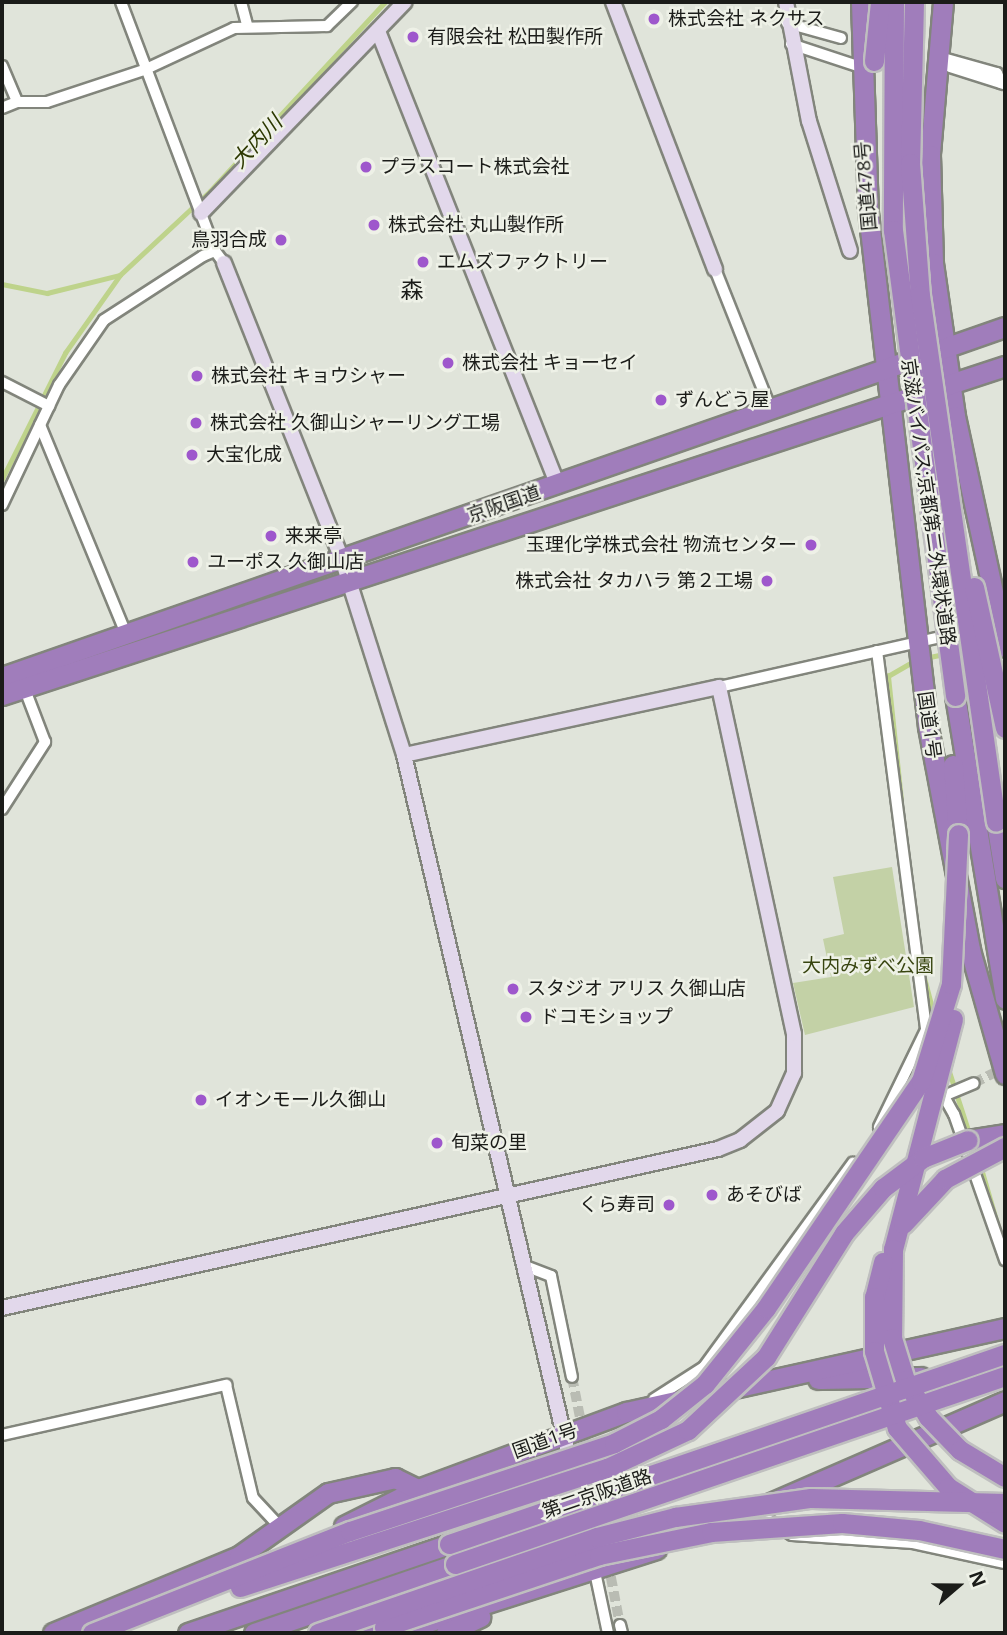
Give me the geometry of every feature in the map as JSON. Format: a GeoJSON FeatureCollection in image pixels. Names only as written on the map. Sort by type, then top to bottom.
{"type":"FeatureCollection","features":[{"type":"Feature","properties":{"kind":"highway"},"geometry":{"type":"LineString","coordinates":[[861,2],[866,64]]}},
{"type":"Feature","properties":{"kind":"highway"},"geometry":{"type":"LineString","coordinates":[[866,64],[880,2]]}},
{"type":"Feature","properties":{"kind":"highway","name":"京滋バイパス;京都第二外環状道路"},"geometry":{"type":"LineString","coordinates":[[894,2],[892,230],[956,696],[1005,999]]}},
{"type":"Feature","properties":{"kind":"highway","name":"京滋バイパス;京都第二外環状道路"},"geometry":{"type":"LineString","coordinates":[[914,2],[910,163],[1005,878]]}},
{"type":"Feature","properties":{"kind":"highway"},"geometry":{"type":"LineString","coordinates":[[936,2],[943,62]]}},
{"type":"Feature","properties":{"kind":"highway"},"geometry":{"type":"LineString","coordinates":[[943,2],[943,62],[930,213],[944,349],[940,385],[1005,729]]}},
{"type":"Feature","properties":{"kind":"highway","name":"国道478号"},"geometry":{"type":"LineString","coordinates":[[866,64],[863,153],[888,369]]}},
{"type":"Feature","properties":{"kind":"highway","name":"京阪国道"},"geometry":{"type":"LineString","coordinates":[[2,677],[127,637],[1005,327]]}},
{"type":"Feature","properties":{"kind":"highway","name":"京阪国道"},"geometry":{"type":"LineString","coordinates":[[2,695],[893,405],[940,385],[1005,366]]}},
{"type":"Feature","properties":{"kind":"highway","name":"国道1号"},"geometry":{"type":"LineString","coordinates":[[888,369],[918,642],[950,858],[1005,1074]]}},
{"type":"Feature","properties":{"kind":"highway"},"geometry":{"type":"LineString","coordinates":[[940,385],[1003,623],[1005,646]]}},
{"type":"Feature","properties":{"kind":"highway"},"geometry":{"type":"LineString","coordinates":[[956,696],[950,742],[959,869],[954,1012],[894,1249],[889,1311],[902,1370],[928,1417],[960,1450],[1005,1477]]}},
{"type":"Feature","properties":{"kind":"highway"},"geometry":{"type":"LineString","coordinates":[[92,1633],[350,1531],[614,1444],[690,1397],[766,1308],[921,1081],[951,984],[959,869]]}},
{"type":"Feature","properties":{"kind":"highway"},"geometry":{"type":"LineString","coordinates":[[100,1633],[607,1468],[671,1440],[749,1378],[844,1233],[883,1188],[942,1149],[1005,1134]]}},
{"type":"Feature","properties":{"kind":"highway"},"geometry":{"type":"LineString","coordinates":[[1005,1147],[945,1179],[908,1216],[880,1270],[872,1327],[886,1404],[910,1450],[948,1487],[1005,1523]]}},
{"type":"Feature","properties":{"kind":"highway","name":"国道1号"},"geometry":{"type":"LineString","coordinates":[[111,1633],[418,1489],[564,1433],[626,1412],[1005,1328]]}},
{"type":"Feature","properties":{"kind":"highway","name":"第二京阪道路"},"geometry":{"type":"LineString","coordinates":[[188,1633],[1005,1354]]}},
{"type":"Feature","properties":{"kind":"highway"},"geometry":{"type":"LineString","coordinates":[[758,1382],[928,1377],[1005,1364]]}},
{"type":"Feature","properties":{"kind":"highway","name":"第二京阪道路"},"geometry":{"type":"LineString","coordinates":[[254,1633],[1005,1376]]}},
{"type":"Feature","properties":{"kind":"highway"},"geometry":{"type":"LineString","coordinates":[[393,1633],[537,1592],[757,1513],[1005,1401]]}},
{"type":"Feature","properties":{"kind":"highway"},"geometry":{"type":"LineString","coordinates":[[53,1633],[239,1556],[308,1505],[355,1484],[395,1478],[418,1489]]}},
{"type":"Feature","properties":{"kind":"highway"},"geometry":{"type":"LineString","coordinates":[[318,1633],[597,1537],[675,1517],[811,1498],[1005,1503]]}},
{"type":"Feature","properties":{"kind":"highway"},"geometry":{"type":"LineString","coordinates":[[364,1633],[612,1551],[711,1532],[842,1523],[919,1530],[1005,1549]]}},
{"type":"Feature","properties":{"kind":"highway"},"geometry":{"type":"LineString","coordinates":[[446,1633],[537,1592]]}},
{"type":"Feature","properties":{"kind":"street"},"geometry":{"type":"LineString","coordinates":[[121,2],[188,184],[342,559],[404,755],[564,1433],[608,1633]]}},
{"type":"Feature","properties":{"kind":"street"},"geometry":{"type":"LineString","coordinates":[[241,2],[247,25]]}},
{"type":"Feature","properties":{"kind":"street"},"geometry":{"type":"LineString","coordinates":[[2,108],[17,102],[79,95],[247,25],[327,26],[341,6],[352,2]]}},
{"type":"Feature","properties":{"kind":"street"},"geometry":{"type":"LineString","coordinates":[[199,211],[405,2]]}},
{"type":"Feature","properties":{"kind":"street"},"geometry":{"type":"LineString","coordinates":[[613,2],[771,411]]}},
{"type":"Feature","properties":{"kind":"street"},"geometry":{"type":"LineString","coordinates":[[786,2],[791,44],[850,250]]}},
{"type":"Feature","properties":{"kind":"street"},"geometry":{"type":"LineString","coordinates":[[787,23],[841,38]]}},
{"type":"Feature","properties":{"kind":"street"},"geometry":{"type":"LineString","coordinates":[[378,31],[558,486]]}},
{"type":"Feature","properties":{"kind":"street"},"geometry":{"type":"LineString","coordinates":[[791,44],[866,64]]}},
{"type":"Feature","properties":{"kind":"street"},"geometry":{"type":"LineString","coordinates":[[943,62],[997,73],[1003,84]]}},
{"type":"Feature","properties":{"kind":"street"},"geometry":{"type":"LineString","coordinates":[[943,62],[1003,84]]}},
{"type":"Feature","properties":{"kind":"street"},"geometry":{"type":"LineString","coordinates":[[2,66],[17,102]]}},
{"type":"Feature","properties":{"kind":"street"},"geometry":{"type":"LineString","coordinates":[[2,505],[49,406],[104,320],[220,257]]}},
{"type":"Feature","properties":{"kind":"street"},"geometry":{"type":"LineString","coordinates":[[2,382],[49,406]]}},
{"type":"Feature","properties":{"kind":"street"},"geometry":{"type":"LineString","coordinates":[[40,425],[127,637]]}},
{"type":"Feature","properties":{"kind":"street"},"geometry":{"type":"LineString","coordinates":[[404,755],[1003,623]]}},
{"type":"Feature","properties":{"kind":"street"},"geometry":{"type":"LineString","coordinates":[[626,1412],[705,1367],[881,1124],[912,1069],[925,1016],[877,651]]}},
{"type":"Feature","properties":{"kind":"street"},"geometry":{"type":"LineString","coordinates":[[2,809],[45,742],[24,687]]}},
{"type":"Feature","properties":{"kind":"street"},"geometry":{"type":"LineString","coordinates":[[2,1308],[507,1193],[718,1149],[764,1124],[787,1093],[794,1034],[719,687]]}},
{"type":"Feature","properties":{"kind":"street"},"geometry":{"type":"LineString","coordinates":[[912,1069],[946,1095],[1005,1260]]}},
{"type":"Feature","properties":{"kind":"street"},"geometry":{"type":"LineString","coordinates":[[946,1095],[974,1083]]}},
{"type":"Feature","properties":{"kind":"street"},"geometry":{"type":"LineString","coordinates":[[525,1266],[551,1276],[572,1377]]}},
{"type":"Feature","properties":{"kind":"street"},"geometry":{"type":"LineString","coordinates":[[2,1435],[226,1385],[253,1498],[280,1527]]}},
{"type":"Feature","properties":{"kind":"street"},"geometry":{"type":"LineString","coordinates":[[757,1513],[792,1535],[914,1543],[1005,1563]]}},
{"type":"Feature","properties":{"kind":"green space","name":"大内みずべ公園"},"geometry":{"type":"Polygon","coordinates":[[[892,867],[914,1007],[805,1035],[793,983],[831,977],[823,939],[844,934],[833,877],[892,867]]]}},
{"type":"Feature","properties":{"kind":"waterway","name":"大内川"},"geometry":{"type":"LineString","coordinates":[[2,479],[65,353],[120,275],[210,191],[385,2]]}},
{"type":"Feature","properties":{"kind":"waterway"},"geometry":{"type":"LineString","coordinates":[[2,284],[47,293],[120,275]]}},
{"type":"Feature","properties":{"kind":"waterway"},"geometry":{"type":"LineString","coordinates":[[925,658],[944,654]]}},
{"type":"Feature","properties":{"kind":"waterway"},"geometry":{"type":"LineString","coordinates":[[901,800],[888,676],[916,660]]}},
{"type":"Feature","properties":{"kind":"waterway"},"geometry":{"type":"LineString","coordinates":[[923,972],[934,1014]]}},
{"type":"Feature","properties":{"kind":"waterway"},"geometry":{"type":"LineString","coordinates":[[948,1067],[970,1135]]}},
{"type":"Feature","properties":{"kind":"waterway"},"geometry":{"type":"LineString","coordinates":[[981,1167],[998,1225]]}},
{"type":"Feature","properties":{"kind":"tunnel"},"geometry":{"type":"LineString","coordinates":[[974,1083],[1005,1067]]}},
{"type":"Feature","properties":{"kind":"tunnel"},"geometry":{"type":"LineString","coordinates":[[572,1377],[604,1539]]}},
{"type":"Feature","properties":{"kind":"tunnel"},"geometry":{"type":"LineString","coordinates":[[608,1562],[620,1625]]}},
{"type":"Feature","properties":{"kind":"place","name":"株式会社 ネクサス"},"geometry":{"type":"Point","coordinates":[654,19]}},
{"type":"Feature","properties":{"kind":"place","name":"有限会社 松田製作所"},"geometry":{"type":"Point","coordinates":[413,37]}},
{"type":"Feature","properties":{"kind":"place","name":"プラスコート株式会社"},"geometry":{"type":"Point","coordinates":[366,167]}},
{"type":"Feature","properties":{"kind":"place","name":"株式会社 丸山製作所"},"geometry":{"type":"Point","coordinates":[374,225]}},
{"type":"Feature","properties":{"kind":"place","name":"鳥羽合成"},"geometry":{"type":"Point","coordinates":[281,240]}},
{"type":"Feature","properties":{"kind":"place","name":"エムズファクトリー"},"geometry":{"type":"Point","coordinates":[423,262]}},
{"type":"Feature","properties":{"kind":"place","name":"株式会社 キョーセイ"},"geometry":{"type":"Point","coordinates":[448,363]}},
{"type":"Feature","properties":{"kind":"place","name":"株式会社 キョウシャー"},"geometry":{"type":"Point","coordinates":[197,376]}},
{"type":"Feature","properties":{"kind":"place","name":"ずんどう屋"},"geometry":{"type":"Point","coordinates":[661,400]}},
{"type":"Feature","properties":{"kind":"place","name":"株式会社 久御山シャーリング工場"},"geometry":{"type":"Point","coordinates":[196,423]}},
{"type":"Feature","properties":{"kind":"place","name":"大宝化成"},"geometry":{"type":"Point","coordinates":[192,455]}},
{"type":"Feature","properties":{"kind":"place","name":"来来亭"},"geometry":{"type":"Point","coordinates":[271,536]}},
{"type":"Feature","properties":{"kind":"place","name":"玉理化学株式会社 物流センター"},"geometry":{"type":"Point","coordinates":[811,545]}},
{"type":"Feature","properties":{"kind":"place","name":"ユーポス 久御山店"},"geometry":{"type":"Point","coordinates":[193,562]}},
{"type":"Feature","properties":{"kind":"place","name":"株式会社 タカハラ 第２工場"},"geometry":{"type":"Point","coordinates":[767,581]}},
{"type":"Feature","properties":{"kind":"place","name":"スタジオ アリス 久御山店"},"geometry":{"type":"Point","coordinates":[513,989]}},
{"type":"Feature","properties":{"kind":"place","name":"ドコモショップ"},"geometry":{"type":"Point","coordinates":[526,1017]}},
{"type":"Feature","properties":{"kind":"place","name":"イオンモール久御山"},"geometry":{"type":"Point","coordinates":[201,1100]}},
{"type":"Feature","properties":{"kind":"place","name":"旬菜の里"},"geometry":{"type":"Point","coordinates":[437,1143]}},
{"type":"Feature","properties":{"kind":"place","name":"あそびば"},"geometry":{"type":"Point","coordinates":[712,1195]}},
{"type":"Feature","properties":{"kind":"place","name":"くら寿司"},"geometry":{"type":"Point","coordinates":[669,1205]}},
{"type":"Feature","properties":{"kind":"district","name":"森"},"geometry":{"type":"Point","coordinates":[412,289]}}]}
